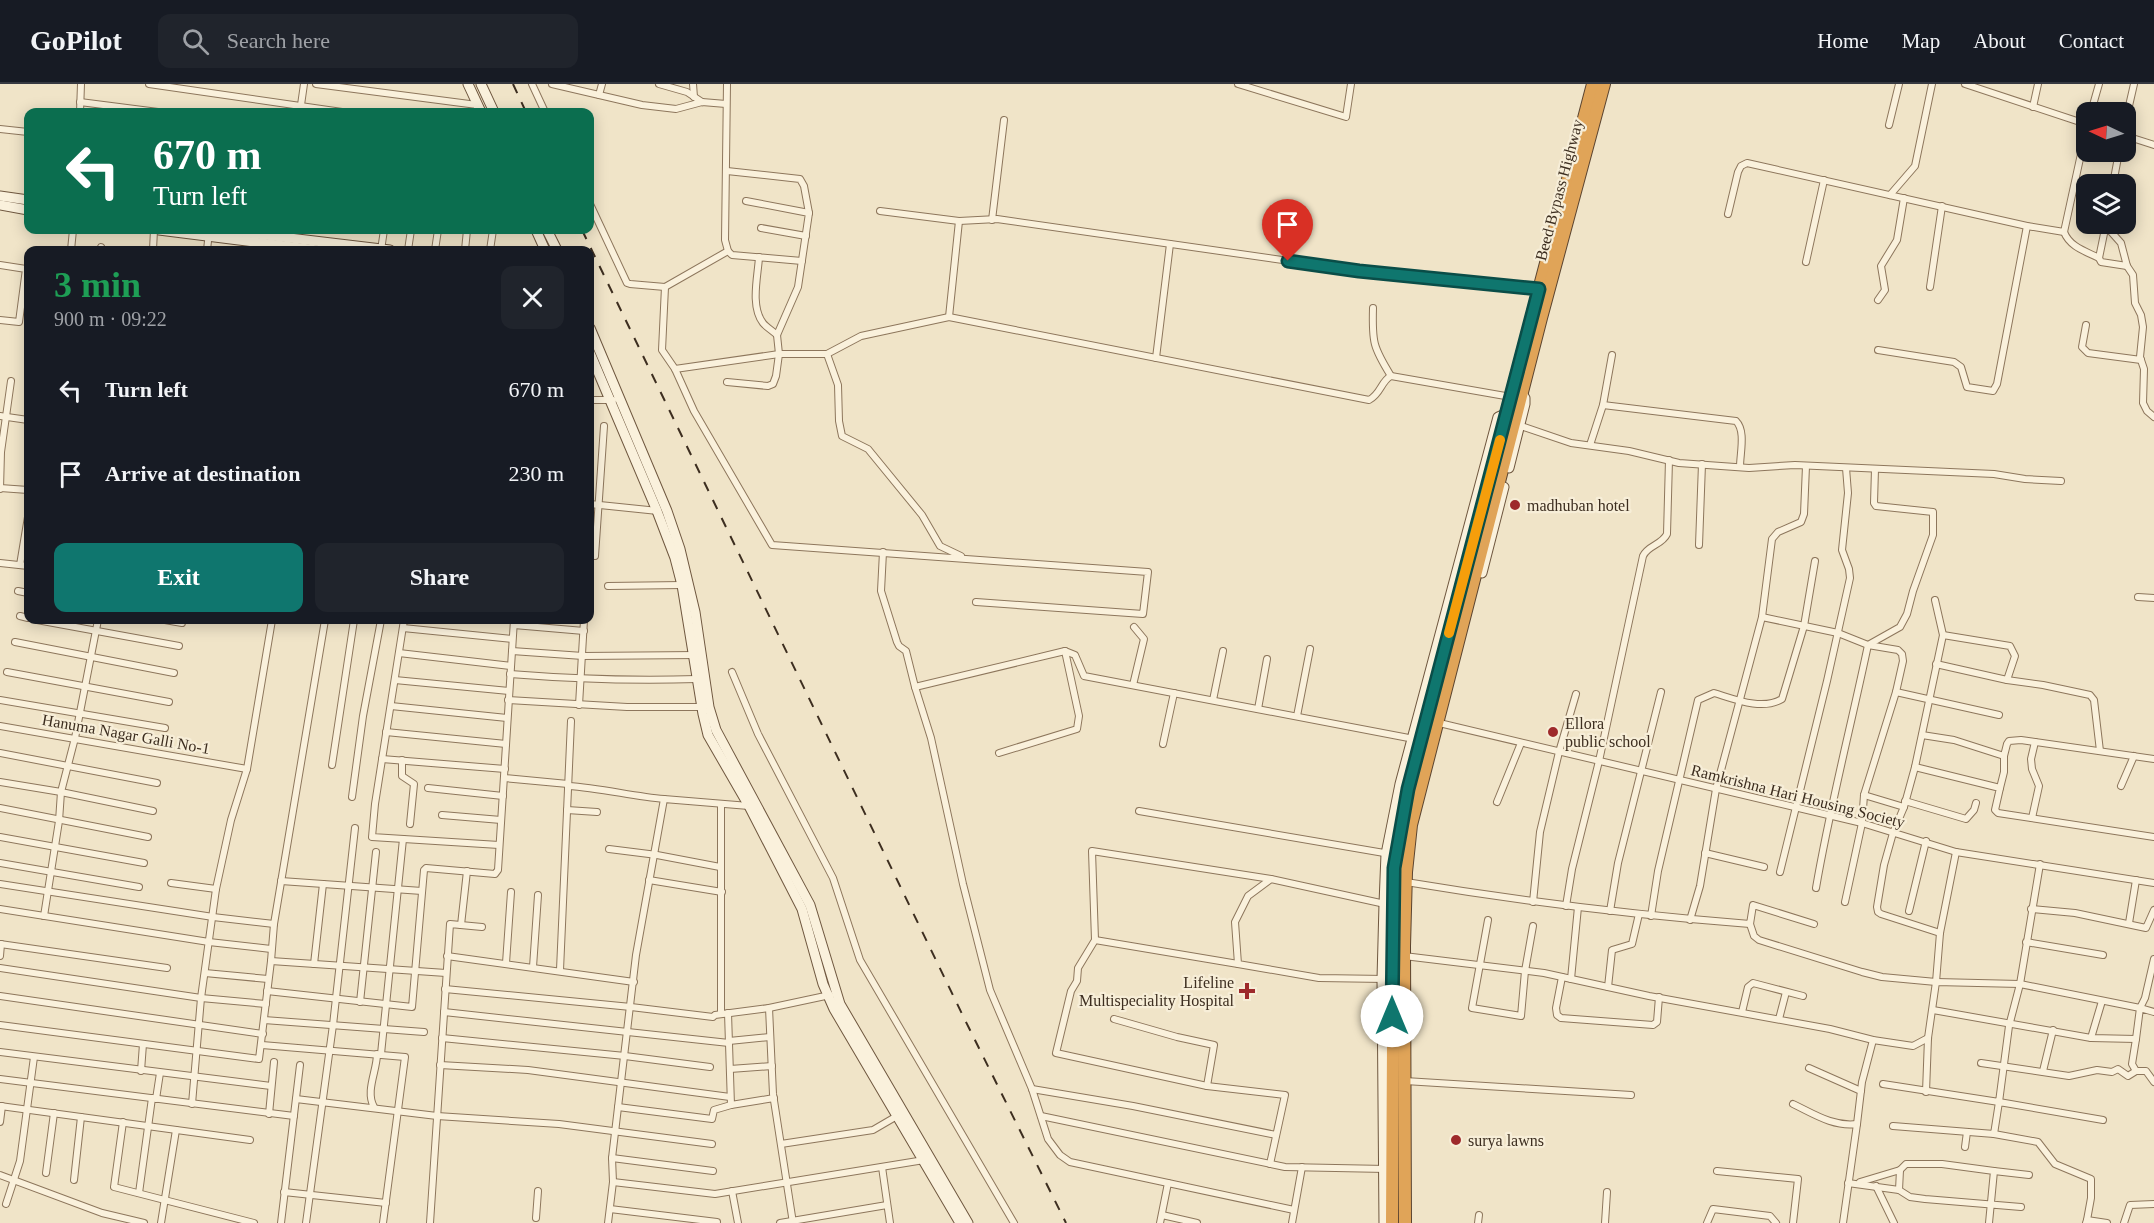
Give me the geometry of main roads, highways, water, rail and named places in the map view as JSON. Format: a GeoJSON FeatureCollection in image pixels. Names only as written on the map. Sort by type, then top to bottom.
{"type":"FeatureCollection","features":[{"type":"Feature","properties":{"kind":"highway","name":"Beed Bypass Highway"},"geometry":{"type":"LineString","coordinates":[[1405,1223],[1406,956],[1411,825],[1435,722],[1514,420],[1516,395],[1539,289],[1593,84]]}},
{"type":"Feature","properties":{"kind":"highway","name":"Beed Bypass Highway"},"geometry":{"type":"LineString","coordinates":[[1516,395],[1605,84]]}},
{"type":"Feature","properties":{"kind":"highway","name":"Beed Bypass Highway"},"geometry":{"type":"LineString","coordinates":[[1392,1223],[1388,1169],[1387,979],[1391,855],[1408,789],[1417,739],[1435,722]]}},
{"type":"Feature","properties":{"kind":"railway"},"geometry":{"type":"LineString","coordinates":[[513,84],[524,108]]}},
{"type":"Feature","properties":{"kind":"railway"},"geometry":{"type":"LineString","coordinates":[[584,234],[590,246]]}},
{"type":"Feature","properties":{"kind":"railway"},"geometry":{"type":"LineString","coordinates":[[594,255],[965,1020],[1066,1223]]}},
{"type":"Feature","properties":{"kind":"place","name":"madhuban hotel"},"geometry":{"type":"Point","coordinates":[1515,505]}},
{"type":"Feature","properties":{"kind":"place","name":"Ellora public school"},"geometry":{"type":"Point","coordinates":[1553,732]}},
{"type":"Feature","properties":{"kind":"place","name":"Lifeline Multispeciality Hospital"},"geometry":{"type":"Point","coordinates":[1247,991]}},
{"type":"Feature","properties":{"kind":"place","name":"surya lawns"},"geometry":{"type":"Point","coordinates":[1456,1140]}}]}
